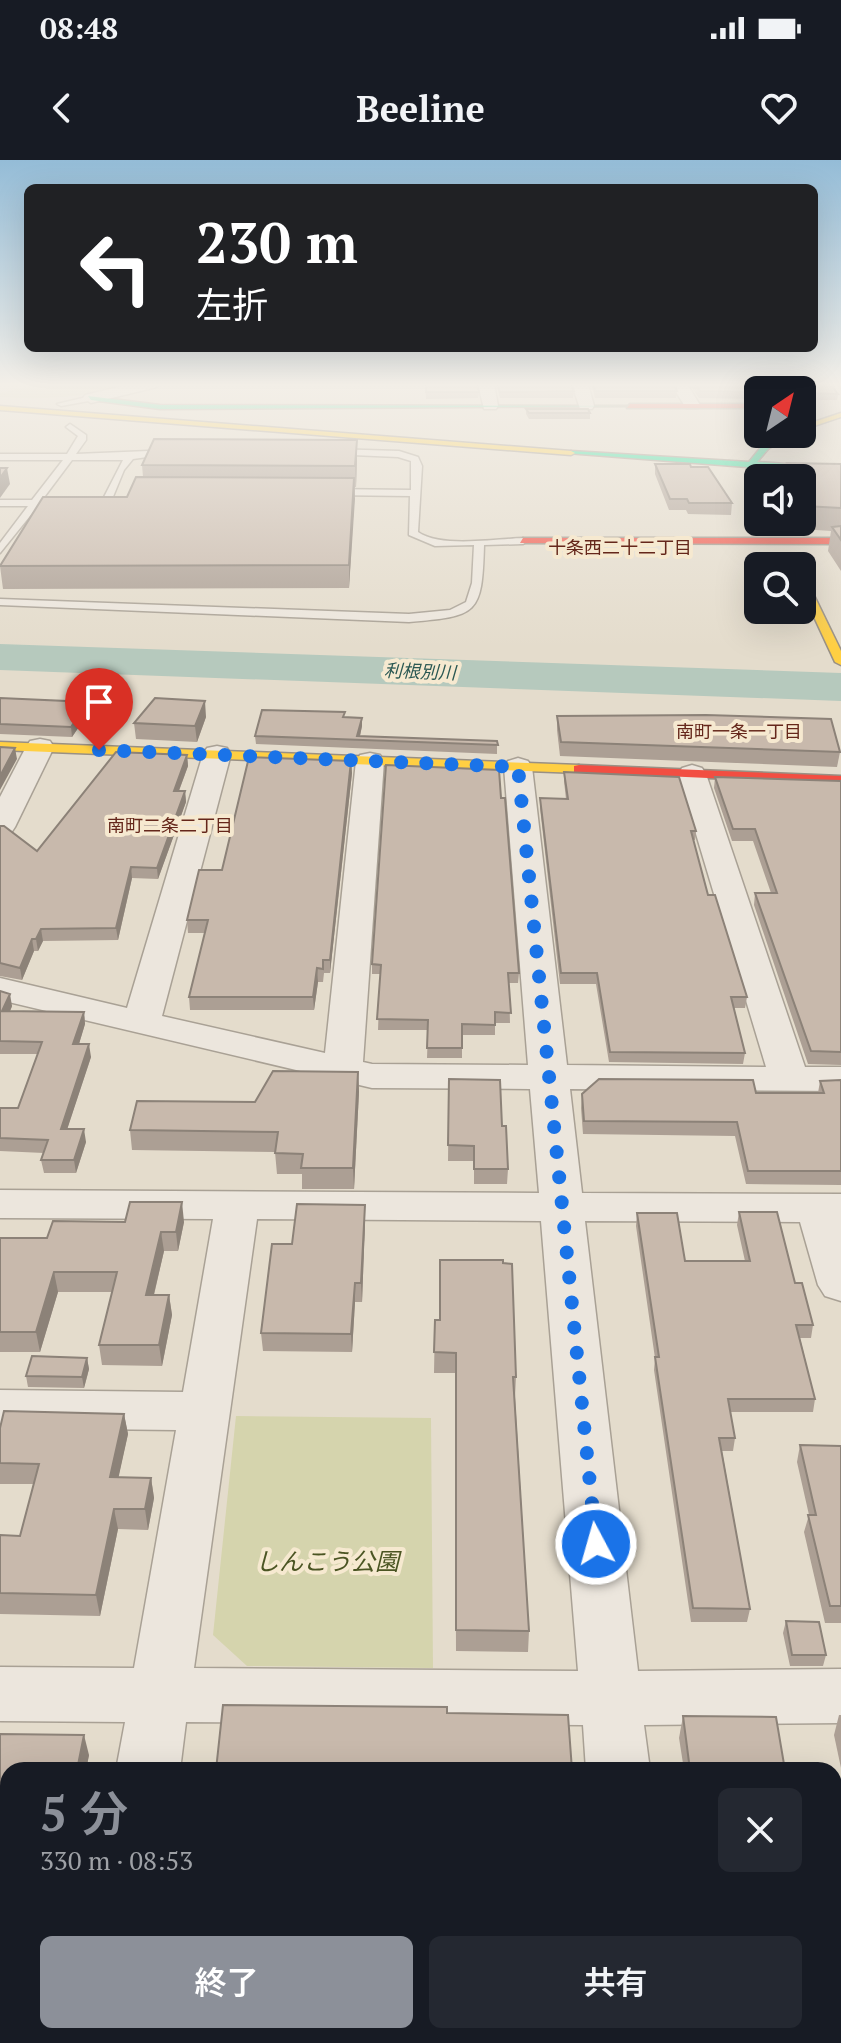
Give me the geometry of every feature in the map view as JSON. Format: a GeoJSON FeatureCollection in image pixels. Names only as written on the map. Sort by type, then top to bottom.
{"type":"FeatureCollection","features":[{"type":"Feature","properties":{"kind":"main road"},"geometry":{"type":"LineString","coordinates":[[776,536],[785,552]]}},
{"type":"Feature","properties":{"kind":"main road"},"geometry":{"type":"LineString","coordinates":[[523,541],[841,541]]}},
{"type":"Feature","properties":{"kind":"main road"},"geometry":{"type":"LineString","coordinates":[[816,610],[838,656]]}},
{"type":"Feature","properties":{"kind":"main road"},"geometry":{"type":"LineString","coordinates":[[0,746],[841,780]]}},
{"type":"Feature","properties":{"kind":"street"},"geometry":{"type":"LineString","coordinates":[[0,827],[40,747]]}},
{"type":"Feature","properties":{"kind":"street"},"geometry":{"type":"LineString","coordinates":[[141,1023],[217,754]]}},
{"type":"Feature","properties":{"kind":"street"},"geometry":{"type":"LineString","coordinates":[[343,1070],[370,761]]}},
{"type":"Feature","properties":{"kind":"street"},"geometry":{"type":"LineString","coordinates":[[518,767],[617,1762]]}},
{"type":"Feature","properties":{"kind":"street"},"geometry":{"type":"LineString","coordinates":[[692,774],[789,1079]]}},
{"type":"Feature","properties":{"kind":"street"},"geometry":{"type":"LineString","coordinates":[[0,989],[372,1076],[841,1079]]}},
{"type":"Feature","properties":{"kind":"street"},"geometry":{"type":"LineString","coordinates":[[149,1762],[238,1203]]}},
{"type":"Feature","properties":{"kind":"street"},"geometry":{"type":"LineString","coordinates":[[0,1204],[829,1208],[841,1285]]}},
{"type":"Feature","properties":{"kind":"street"},"geometry":{"type":"LineString","coordinates":[[0,1409],[205,1411]]}},
{"type":"Feature","properties":{"kind":"street"},"geometry":{"type":"LineString","coordinates":[[0,1694],[611,1698],[841,1696]]}},
{"type":"Feature","properties":{"kind":"lane"},"geometry":{"type":"LineString","coordinates":[[0,550],[59,472]]}},
{"type":"Feature","properties":{"kind":"lane"},"geometry":{"type":"LineString","coordinates":[[0,503],[107,502],[119,472]]}},
{"type":"Feature","properties":{"kind":"lane"},"geometry":{"type":"LineString","coordinates":[[415,472],[413,533],[419,539],[441,543],[523,541]]}},
{"type":"Feature","properties":{"kind":"lane"},"geometry":{"type":"LineString","coordinates":[[113,491],[129,491]]}},
{"type":"Feature","properties":{"kind":"lane"},"geometry":{"type":"LineString","coordinates":[[320,492],[416,493]]}},
{"type":"Feature","properties":{"kind":"lane"},"geometry":{"type":"LineString","coordinates":[[0,602],[409,618],[441,616],[468,609],[476,600],[479,542]]}},
{"type":"Feature","properties":{"kind":"green space","name":"しんこう公園"},"geometry":{"type":"Polygon","coordinates":[[[236,1416],[431,1418],[433,1668],[247,1666],[213,1635],[236,1416]]]}},
{"type":"Feature","properties":{"kind":"building"},"geometry":{"type":"Polygon","coordinates":[[[658,472],[711,472],[732,503],[689,503],[687,499],[670,499],[658,472]]]}},
{"type":"Feature","properties":{"kind":"building"},"geometry":{"type":"Polygon","coordinates":[[[816,472],[841,472],[841,508],[816,507],[816,472]]]}},
{"type":"Feature","properties":{"kind":"building"},"geometry":{"type":"Polygon","coordinates":[[[136,477],[354,478],[349,565],[0,566],[43,497],[127,497],[136,477]]]}},
{"type":"Feature","properties":{"kind":"building"},"geometry":{"type":"Polygon","coordinates":[[[841,526],[841,540],[832,527],[841,526]]]}},
{"type":"Feature","properties":{"kind":"building"},"geometry":{"type":"Polygon","coordinates":[[[0,698],[88,702],[71,727],[0,724],[0,698]]]}},
{"type":"Feature","properties":{"kind":"building"},"geometry":{"type":"Polygon","coordinates":[[[155,698],[205,701],[195,726],[134,723],[155,698]]]}},
{"type":"Feature","properties":{"kind":"building"},"geometry":{"type":"Polygon","coordinates":[[[262,710],[345,712],[343,717],[362,718],[357,736],[497,741],[498,745],[255,736],[262,710]]]}},
{"type":"Feature","properties":{"kind":"building"},"geometry":{"type":"Polygon","coordinates":[[[706,715],[831,719],[840,752],[561,742],[557,716],[706,715]]]}},
{"type":"Feature","properties":{"kind":"building"},"geometry":{"type":"Polygon","coordinates":[[[0,747],[15,748],[0,776],[0,747]]]}},
{"type":"Feature","properties":{"kind":"building"},"geometry":{"type":"Polygon","coordinates":[[[116,752],[187,755],[174,791],[185,791],[157,868],[131,867],[116,928],[41,929],[36,939],[32,939],[20,968],[0,963],[0,826],[37,851],[116,752]]]}},
{"type":"Feature","properties":{"kind":"building"},"geometry":{"type":"Polygon","coordinates":[[[249,757],[351,761],[330,960],[323,960],[323,969],[317,968],[313,997],[189,997],[208,920],[187,920],[199,870],[222,870],[249,757]]]}},
{"type":"Feature","properties":{"kind":"building"},"geometry":{"type":"Polygon","coordinates":[[[386,765],[499,770],[501,798],[505,798],[519,973],[508,973],[511,1013],[495,1012],[495,1025],[462,1024],[462,1048],[427,1048],[428,1020],[377,1019],[381,965],[372,964],[386,765]]]}},
{"type":"Feature","properties":{"kind":"building"},"geometry":{"type":"Polygon","coordinates":[[[564,772],[679,777],[696,831],[691,831],[708,895],[715,895],[747,997],[731,997],[745,1053],[610,1052],[597,973],[561,973],[540,798],[568,799],[564,772]]]}},
{"type":"Feature","properties":{"kind":"building"},"geometry":{"type":"Polygon","coordinates":[[[715,777],[841,781],[841,1052],[811,1051],[755,893],[777,893],[755,829],[733,829],[715,777]]]}},
{"type":"Feature","properties":{"kind":"building"},"geometry":{"type":"Polygon","coordinates":[[[0,991],[10,994],[2,1011],[84,1012],[73,1044],[89,1044],[61,1129],[84,1129],[74,1160],[41,1160],[48,1140],[0,1138],[0,1108],[18,1108],[42,1042],[0,1041],[0,991]]]}},
{"type":"Feature","properties":{"kind":"building"},"geometry":{"type":"Polygon","coordinates":[[[273,1071],[358,1072],[353,1168],[301,1168],[303,1154],[275,1153],[278,1132],[130,1130],[137,1101],[255,1102],[273,1071]]]}},
{"type":"Feature","properties":{"kind":"building"},"geometry":{"type":"Polygon","coordinates":[[[449,1079],[500,1080],[508,1169],[474,1169],[474,1146],[448,1145],[449,1079]]]}},
{"type":"Feature","properties":{"kind":"building"},"geometry":{"type":"Polygon","coordinates":[[[599,1079],[753,1080],[756,1093],[824,1093],[820,1081],[841,1080],[841,1171],[748,1171],[737,1122],[584,1121],[582,1094],[599,1079]]]}},
{"type":"Feature","properties":{"kind":"building"},"geometry":{"type":"Polygon","coordinates":[[[130,1202],[182,1202],[176,1232],[161,1232],[146,1295],[169,1295],[159,1345],[99,1345],[117,1272],[54,1272],[36,1332],[0,1332],[0,1238],[47,1238],[53,1221],[125,1222],[130,1202]]]}},
{"type":"Feature","properties":{"kind":"building"},"geometry":{"type":"Polygon","coordinates":[[[297,1204],[365,1205],[361,1283],[355,1283],[351,1334],[261,1333],[272,1244],[292,1244],[297,1204]]]}},
{"type":"Feature","properties":{"kind":"building"},"geometry":{"type":"Polygon","coordinates":[[[739,1212],[777,1212],[795,1283],[802,1283],[813,1325],[796,1325],[815,1399],[728,1399],[735,1438],[719,1438],[750,1609],[693,1608],[637,1213],[677,1213],[685,1261],[750,1261],[739,1212]]]}},
{"type":"Feature","properties":{"kind":"building"},"geometry":{"type":"Polygon","coordinates":[[[440,1260],[503,1260],[503,1263],[512,1264],[516,1377],[513,1377],[529,1631],[456,1630],[456,1353],[434,1352],[435,1320],[440,1320],[440,1260]]]}},
{"type":"Feature","properties":{"kind":"building"},"geometry":{"type":"Polygon","coordinates":[[[32,1356],[87,1358],[82,1377],[26,1376],[32,1356]]]}},
{"type":"Feature","properties":{"kind":"building"},"geometry":{"type":"Polygon","coordinates":[[[4,1411],[124,1414],[110,1477],[151,1478],[145,1509],[114,1509],[96,1595],[0,1593],[0,1535],[20,1536],[39,1464],[0,1463],[0,1428],[4,1411]]]}},
{"type":"Feature","properties":{"kind":"building"},"geometry":{"type":"Polygon","coordinates":[[[800,1445],[841,1446],[841,1606],[830,1606],[808,1515],[816,1515],[800,1445]]]}},
{"type":"Feature","properties":{"kind":"building"},"geometry":{"type":"Polygon","coordinates":[[[786,1621],[819,1622],[826,1655],[792,1655],[786,1621]]]}},
{"type":"Feature","properties":{"kind":"building"},"geometry":{"type":"Polygon","coordinates":[[[223,1705],[447,1707],[447,1713],[568,1715],[571,1762],[217,1762],[223,1705]]]}},
{"type":"Feature","properties":{"kind":"building"},"geometry":{"type":"Polygon","coordinates":[[[683,1716],[776,1717],[784,1762],[689,1762],[683,1716]]]}},
{"type":"Feature","properties":{"kind":"building"},"geometry":{"type":"Polygon","coordinates":[[[0,1734],[84,1735],[79,1762],[0,1762],[0,1734]]]}},
{"type":"Feature","properties":{"kind":"waterway","name":"利根別川"},"geometry":{"type":"LineString","coordinates":[[0,657],[841,687]]}},
{"type":"Feature","properties":{"kind":"traffic: slow"},"geometry":{"type":"LineString","coordinates":[[816,610],[841,662]]}},
{"type":"Feature","properties":{"kind":"traffic: slow"},"geometry":{"type":"LineString","coordinates":[[0,746],[579,769]]}},
{"type":"Feature","properties":{"kind":"traffic: jam"},"geometry":{"type":"LineString","coordinates":[[523,541],[841,541]]}},
{"type":"Feature","properties":{"kind":"traffic: jam"},"geometry":{"type":"LineString","coordinates":[[579,769],[841,780]]}},
{"type":"Feature","properties":{"kind":"district","name":"十条西二十二丁目"},"geometry":{"type":"Point","coordinates":[620,548]}},
{"type":"Feature","properties":{"kind":"district","name":"南町一条一丁目"},"geometry":{"type":"Point","coordinates":[739,732]}},
{"type":"Feature","properties":{"kind":"district","name":"南町二条二丁目"},"geometry":{"type":"Point","coordinates":[170,826]}},
{"type":"Feature","properties":{"kind":"route"},"geometry":{"type":"LineString","coordinates":[[99,750],[518,767],[596,1544]]}}]}
